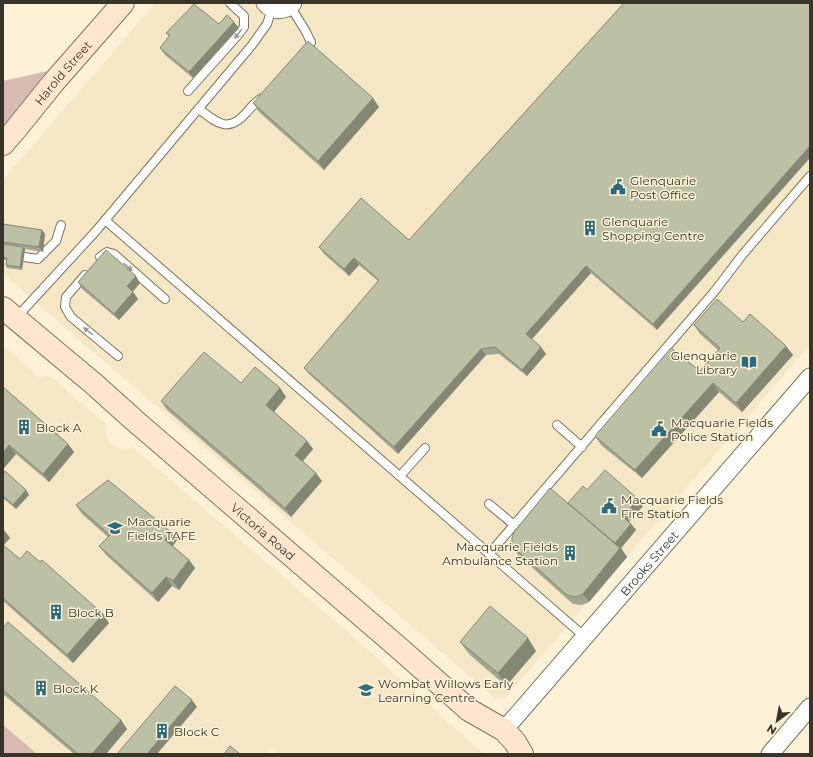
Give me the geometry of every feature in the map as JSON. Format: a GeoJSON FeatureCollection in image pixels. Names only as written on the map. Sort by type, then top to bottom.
{"type":"FeatureCollection","features":[{"type":"Feature","properties":{"kind":"street","name":"Harold Street"},"geometry":{"type":"LineString","coordinates":[[3,144],[53,83],[123,3]]}},
{"type":"Feature","properties":{"kind":"street"},"geometry":{"type":"LineString","coordinates":[[268,6],[279,10],[285,9],[291,4]]}},
{"type":"Feature","properties":{"kind":"street","name":"Victoria Road"},"geometry":{"type":"LineString","coordinates":[[9,313],[94,384],[469,710],[504,730],[515,742],[522,754]]}},
{"type":"Feature","properties":{"kind":"street","name":"Brooks Street"},"geometry":{"type":"LineString","coordinates":[[504,730],[810,377]]}},
{"type":"Feature","properties":{"kind":"street"},"geometry":{"type":"LineString","coordinates":[[770,754],[810,708]]}},
{"type":"Feature","properties":{"kind":"lane"},"geometry":{"type":"LineString","coordinates":[[188,91],[244,27],[244,16],[230,3]]}},
{"type":"Feature","properties":{"kind":"lane"},"geometry":{"type":"LineString","coordinates":[[291,4],[311,42],[309,53],[304,58]]}},
{"type":"Feature","properties":{"kind":"lane"},"geometry":{"type":"LineString","coordinates":[[9,313],[105,220],[199,109],[252,45],[267,24],[268,6]]}},
{"type":"Feature","properties":{"kind":"lane"},"geometry":{"type":"LineString","coordinates":[[199,109],[218,123],[229,125],[236,122],[246,114],[252,105],[269,95]]}},
{"type":"Feature","properties":{"kind":"lane"},"geometry":{"type":"LineString","coordinates":[[489,554],[714,292],[743,254],[810,176]]}},
{"type":"Feature","properties":{"kind":"lane"},"geometry":{"type":"LineString","coordinates":[[105,220],[585,637]]}},
{"type":"Feature","properties":{"kind":"lane"},"geometry":{"type":"LineString","coordinates":[[3,254],[38,259],[56,241],[61,225]]}},
{"type":"Feature","properties":{"kind":"lane"},"geometry":{"type":"LineString","coordinates":[[118,356],[71,317],[65,307],[66,298],[93,265],[107,252],[114,254],[165,299]]}},
{"type":"Feature","properties":{"kind":"lane"},"geometry":{"type":"LineString","coordinates":[[556,425],[582,447]]}},
{"type":"Feature","properties":{"kind":"lane"},"geometry":{"type":"LineString","coordinates":[[400,476],[425,448]]}},
{"type":"Feature","properties":{"kind":"lane"},"geometry":{"type":"LineString","coordinates":[[489,504],[514,525]]}},
{"type":"Feature","properties":{"kind":"shaded area"},"geometry":{"type":"Polygon","coordinates":[[[155,3],[810,3],[810,345],[505,698],[496,699],[3,274],[3,180],[155,3]]]}},
{"type":"Feature","properties":{"kind":"shaded area"},"geometry":{"type":"Polygon","coordinates":[[[48,71],[3,126],[3,81],[48,71]]]}},
{"type":"Feature","properties":{"kind":"shaded area","name":"Macquarie Fields TAFE"},"geometry":{"type":"Polygon","coordinates":[[[3,345],[39,377],[49,375],[106,424],[106,435],[112,446],[123,450],[132,447],[359,642],[484,754],[278,754],[271,748],[265,754],[3,754],[3,345]]]}},
{"type":"Feature","properties":{"kind":"shaded area"},"geometry":{"type":"Polygon","coordinates":[[[3,725],[37,754],[3,754],[3,725]]]}},
{"type":"Feature","properties":{"kind":"building","name":"Glenquarie Shopping Centre"},"geometry":{"type":"Polygon","coordinates":[[[624,3],[810,3],[810,146],[653,324],[586,266],[526,334],[541,347],[522,370],[495,347],[481,349],[394,447],[304,368],[379,280],[354,258],[344,269],[319,247],[361,198],[409,240],[624,3]]]}},
{"type":"Feature","properties":{"kind":"building"},"geometry":{"type":"Polygon","coordinates":[[[194,4],[219,24],[227,15],[234,22],[189,72],[160,48],[170,35],[166,33],[194,4]]]}},
{"type":"Feature","properties":{"kind":"building"},"geometry":{"type":"Polygon","coordinates":[[[308,41],[373,98],[318,161],[253,103],[308,41]]]}},
{"type":"Feature","properties":{"kind":"building"},"geometry":{"type":"Polygon","coordinates":[[[3,224],[42,230],[39,247],[3,242],[3,224]]]}},
{"type":"Feature","properties":{"kind":"building"},"geometry":{"type":"Polygon","coordinates":[[[3,244],[23,247],[20,267],[6,265],[7,258],[3,257],[3,244]]]}},
{"type":"Feature","properties":{"kind":"building"},"geometry":{"type":"Polygon","coordinates":[[[106,250],[136,276],[127,286],[133,292],[114,314],[78,282],[106,250]]]}},
{"type":"Feature","properties":{"kind":"building"},"geometry":{"type":"Polygon","coordinates":[[[717,299],[743,322],[750,314],[786,346],[736,403],[713,383],[635,470],[595,436],[671,348],[700,371],[720,348],[694,325],[717,299]]]}},
{"type":"Feature","properties":{"kind":"building"},"geometry":{"type":"Polygon","coordinates":[[[204,352],[241,383],[255,367],[280,388],[266,405],[307,441],[295,455],[316,473],[285,508],[161,401],[204,352]]]}},
{"type":"Feature","properties":{"kind":"building","name":"Block A"},"geometry":{"type":"Polygon","coordinates":[[[3,387],[68,444],[43,474],[9,445],[3,453],[3,387]]]}},
{"type":"Feature","properties":{"kind":"building"},"geometry":{"type":"Polygon","coordinates":[[[605,470],[638,499],[623,517],[631,524],[615,543],[568,503],[583,486],[587,490],[605,470]]]}},
{"type":"Feature","properties":{"kind":"building"},"geometry":{"type":"Polygon","coordinates":[[[5,471],[26,490],[13,505],[3,496],[3,474],[5,471]]]}},
{"type":"Feature","properties":{"kind":"building"},"geometry":{"type":"Polygon","coordinates":[[[108,480],[171,532],[165,540],[189,560],[173,581],[166,577],[152,593],[99,546],[110,535],[76,505],[108,480]]]}},
{"type":"Feature","properties":{"kind":"building","name":"Macquarie Fields Ambulance Station"},"geometry":{"type":"Polygon","coordinates":[[[550,488],[620,548],[583,594],[576,597],[567,595],[512,546],[514,532],[550,488]]]}},
{"type":"Feature","properties":{"kind":"building","name":"Block B"},"geometry":{"type":"Polygon","coordinates":[[[3,545],[20,559],[27,551],[40,562],[42,560],[103,614],[67,655],[3,598],[3,545]]]}},
{"type":"Feature","properties":{"kind":"building"},"geometry":{"type":"Polygon","coordinates":[[[490,606],[528,638],[498,673],[460,642],[490,606]]]}},
{"type":"Feature","properties":{"kind":"building","name":"Block K"},"geometry":{"type":"Polygon","coordinates":[[[8,622],[121,720],[92,754],[78,754],[3,690],[3,628],[8,622]]]}},
{"type":"Feature","properties":{"kind":"building"},"geometry":{"type":"Polygon","coordinates":[[[175,686],[192,700],[147,754],[117,754],[175,686]]]}},
{"type":"Feature","properties":{"kind":"building"},"geometry":{"type":"Polygon","coordinates":[[[230,746],[240,754],[224,754],[230,746]]]}},
{"type":"Feature","properties":{"kind":"place","name":"Glenquarie Post Office"},"geometry":{"type":"Point","coordinates":[618,187]}},
{"type":"Feature","properties":{"kind":"place","name":"Glenquarie Shopping Centre"},"geometry":{"type":"Point","coordinates":[590,228]}},
{"type":"Feature","properties":{"kind":"place","name":"Glenquarie Library"},"geometry":{"type":"Point","coordinates":[749,362]}},
{"type":"Feature","properties":{"kind":"place","name":"Block A"},"geometry":{"type":"Point","coordinates":[24,427]}},
{"type":"Feature","properties":{"kind":"place","name":"Macquarie Fields Police Station"},"geometry":{"type":"Point","coordinates":[659,429]}},
{"type":"Feature","properties":{"kind":"place","name":"Macquarie Fields Fire Station"},"geometry":{"type":"Point","coordinates":[609,506]}},
{"type":"Feature","properties":{"kind":"place","name":"Macquarie Fields TAFE"},"geometry":{"type":"Point","coordinates":[115,528]}},
{"type":"Feature","properties":{"kind":"place","name":"Macquarie Fields Ambulance Station"},"geometry":{"type":"Point","coordinates":[570,553]}},
{"type":"Feature","properties":{"kind":"place","name":"Block B"},"geometry":{"type":"Point","coordinates":[56,612]}},
{"type":"Feature","properties":{"kind":"place","name":"Block K"},"geometry":{"type":"Point","coordinates":[41,688]}},
{"type":"Feature","properties":{"kind":"place","name":"Wombat Willows Early Learning Centre"},"geometry":{"type":"Point","coordinates":[366,690]}},
{"type":"Feature","properties":{"kind":"place","name":"Block C"},"geometry":{"type":"Point","coordinates":[162,731]}}]}
